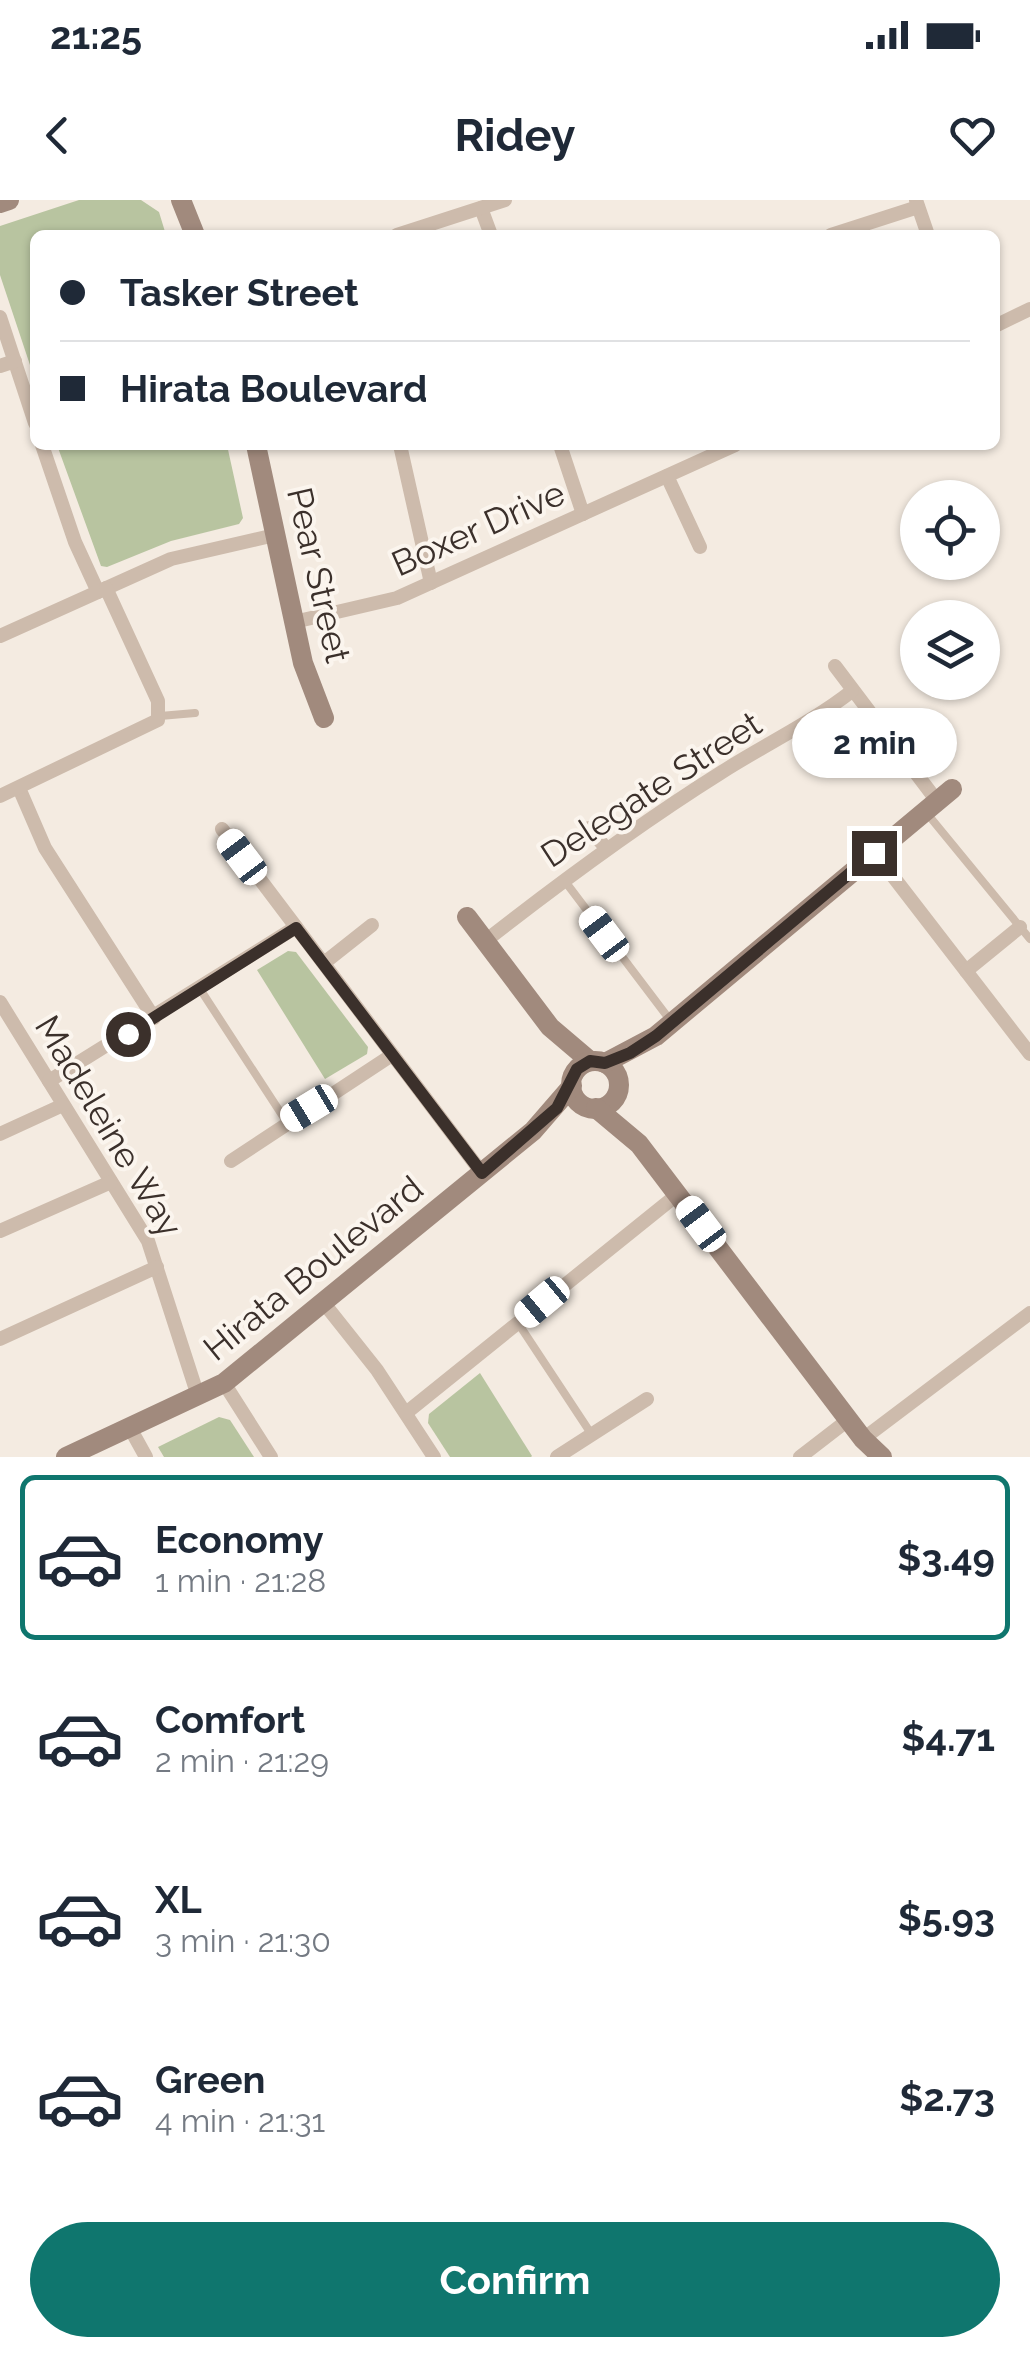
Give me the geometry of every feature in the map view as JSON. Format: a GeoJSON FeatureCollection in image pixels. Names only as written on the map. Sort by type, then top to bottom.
{"type":"FeatureCollection","features":[{"type":"Feature","properties":{"kind":"street"},"geometry":{"type":"LineString","coordinates":[[0,203],[9,200]]}},
{"type":"Feature","properties":{"kind":"street"},"geometry":{"type":"LineString","coordinates":[[413,230],[505,200]]}},
{"type":"Feature","properties":{"kind":"street"},"geometry":{"type":"LineString","coordinates":[[180,202],[193,230]]}},
{"type":"Feature","properties":{"kind":"street"},"geometry":{"type":"LineString","coordinates":[[844,230],[917,203],[926,230]]}},
{"type":"Feature","properties":{"kind":"street"},"geometry":{"type":"LineString","coordinates":[[481,208],[489,230]]}},
{"type":"Feature","properties":{"kind":"street"},"geometry":{"type":"LineString","coordinates":[[1000,324],[1030,309]]}},
{"type":"Feature","properties":{"kind":"street"},"geometry":{"type":"LineString","coordinates":[[0,317],[7,364],[30,412]]}},
{"type":"Feature","properties":{"kind":"street"},"geometry":{"type":"LineString","coordinates":[[0,796],[148,728],[160,716],[158,701],[75,542],[44,450]]}},
{"type":"Feature","properties":{"kind":"street","name":"Pear Street"},"geometry":{"type":"LineString","coordinates":[[257,450],[302,663],[324,718]]}},
{"type":"Feature","properties":{"kind":"street"},"geometry":{"type":"LineString","coordinates":[[401,450],[431,583]]}},
{"type":"Feature","properties":{"kind":"street"},"geometry":{"type":"LineString","coordinates":[[562,450],[583,514]]}},
{"type":"Feature","properties":{"kind":"street","name":"Boxer Drive"},"geometry":{"type":"LineString","coordinates":[[294,622],[380,604],[724,450]]}},
{"type":"Feature","properties":{"kind":"street"},"geometry":{"type":"LineString","coordinates":[[667,476],[700,547]]}},
{"type":"Feature","properties":{"kind":"street"},"geometry":{"type":"LineString","coordinates":[[0,636],[188,553],[274,535]]}},
{"type":"Feature","properties":{"kind":"street"},"geometry":{"type":"LineString","coordinates":[[835,666],[938,800]]}},
{"type":"Feature","properties":{"kind":"street","name":"Delegate Street"},"geometry":{"type":"LineString","coordinates":[[484,942],[605,847],[725,770],[812,722],[852,691]]}},
{"type":"Feature","properties":{"kind":"street"},"geometry":{"type":"LineString","coordinates":[[19,788],[45,848],[154,1018]]}},
{"type":"Feature","properties":{"kind":"street","name":"Hirata Boulevard"},"geometry":{"type":"LineString","coordinates":[[66,1457],[224,1383],[533,1131],[586,1071],[664,1029],[938,800]]}},
{"type":"Feature","properties":{"kind":"street"},"geometry":{"type":"LineString","coordinates":[[590,828],[605,847]]}},
{"type":"Feature","properties":{"kind":"street"},"geometry":{"type":"LineString","coordinates":[[222,829],[482,1173]]}},
{"type":"Feature","properties":{"kind":"street"},"geometry":{"type":"LineString","coordinates":[[874,853],[1030,1054]]}},
{"type":"Feature","properties":{"kind":"street"},"geometry":{"type":"LineString","coordinates":[[466,916],[586,1071],[616,1073],[640,1144],[848,1420],[882,1457]]}},
{"type":"Feature","properties":{"kind":"street"},"geometry":{"type":"LineString","coordinates":[[324,963],[372,925]]}},
{"type":"Feature","properties":{"kind":"street"},"geometry":{"type":"LineString","coordinates":[[966,971],[1020,927]]}},
{"type":"Feature","properties":{"kind":"street"},"geometry":{"type":"LineString","coordinates":[[49,1081],[296,928]]}},
{"type":"Feature","properties":{"kind":"street","name":"Madeleine Way"},"geometry":{"type":"LineString","coordinates":[[0,1002],[7,1026],[49,1081],[143,1232],[198,1396]]}},
{"type":"Feature","properties":{"kind":"street","name":"Hirata Boulevard"},"geometry":{"type":"LineString","coordinates":[[618,1088],[664,1029]]}},
{"type":"Feature","properties":{"kind":"street"},"geometry":{"type":"LineString","coordinates":[[230,1161],[392,1055]]}},
{"type":"Feature","properties":{"kind":"street"},"geometry":{"type":"LineString","coordinates":[[586,1071],[575,1098],[640,1144]]}},
{"type":"Feature","properties":{"kind":"street"},"geometry":{"type":"LineString","coordinates":[[592,1108],[611,1102],[618,1088]]}},
{"type":"Feature","properties":{"kind":"street"},"geometry":{"type":"LineString","coordinates":[[0,1134],[62,1106]]}},
{"type":"Feature","properties":{"kind":"street","name":"Hirata Boulevard"},"geometry":{"type":"LineString","coordinates":[[533,1131],[592,1108]]}},
{"type":"Feature","properties":{"kind":"street"},"geometry":{"type":"LineString","coordinates":[[0,1231],[111,1182]]}},
{"type":"Feature","properties":{"kind":"street"},"geometry":{"type":"LineString","coordinates":[[406,1413],[678,1194]]}},
{"type":"Feature","properties":{"kind":"street"},"geometry":{"type":"LineString","coordinates":[[0,1339],[157,1267]]}},
{"type":"Feature","properties":{"kind":"street"},"geometry":{"type":"LineString","coordinates":[[323,1302],[434,1457]]}},
{"type":"Feature","properties":{"kind":"street"},"geometry":{"type":"LineString","coordinates":[[863,1439],[1030,1313]]}},
{"type":"Feature","properties":{"kind":"street"},"geometry":{"type":"LineString","coordinates":[[224,1383],[271,1457]]}},
{"type":"Feature","properties":{"kind":"street"},"geometry":{"type":"LineString","coordinates":[[557,1457],[647,1400]]}},
{"type":"Feature","properties":{"kind":"street"},"geometry":{"type":"LineString","coordinates":[[800,1457],[848,1420]]}},
{"type":"Feature","properties":{"kind":"street"},"geometry":{"type":"LineString","coordinates":[[130,1428],[146,1457]]}},
{"type":"Feature","properties":{"kind":"lane"},"geometry":{"type":"LineString","coordinates":[[160,716],[195,713]]}},
{"type":"Feature","properties":{"kind":"lane"},"geometry":{"type":"LineString","coordinates":[[938,800],[1030,939]]}},
{"type":"Feature","properties":{"kind":"lane"},"geometry":{"type":"LineString","coordinates":[[564,880],[664,1029]]}},
{"type":"Feature","properties":{"kind":"lane"},"geometry":{"type":"LineString","coordinates":[[200,989],[286,1122]]}},
{"type":"Feature","properties":{"kind":"lane"},"geometry":{"type":"LineString","coordinates":[[518,1323],[592,1435]]}},
{"type":"Feature","properties":{"kind":"green space"},"geometry":{"type":"Polygon","coordinates":[[[79,200],[141,200],[159,212],[164,230],[30,230],[30,365],[0,275],[0,226],[79,200]]]}},
{"type":"Feature","properties":{"kind":"green space"},"geometry":{"type":"Polygon","coordinates":[[[59,450],[228,450],[243,518],[239,524],[171,541],[101,566],[59,450]]]}},
{"type":"Feature","properties":{"kind":"green space"},"geometry":{"type":"Polygon","coordinates":[[[288,951],[296,952],[368,1047],[367,1054],[325,1079],[257,970],[288,951]]]}},
{"type":"Feature","properties":{"kind":"green space"},"geometry":{"type":"Polygon","coordinates":[[[480,1373],[531,1457],[450,1457],[428,1423],[429,1414],[480,1373]]]}},
{"type":"Feature","properties":{"kind":"green space"},"geometry":{"type":"Polygon","coordinates":[[[219,1417],[230,1420],[254,1457],[164,1457],[158,1447],[219,1417]]]}},
{"type":"Feature","properties":{"kind":"route"},"geometry":{"type":"LineString","coordinates":[[128,1034],[296,928],[482,1173],[557,1108],[572,1086],[573,1075],[583,1064],[605,1063],[656,1036],[874,853]]}}]}
